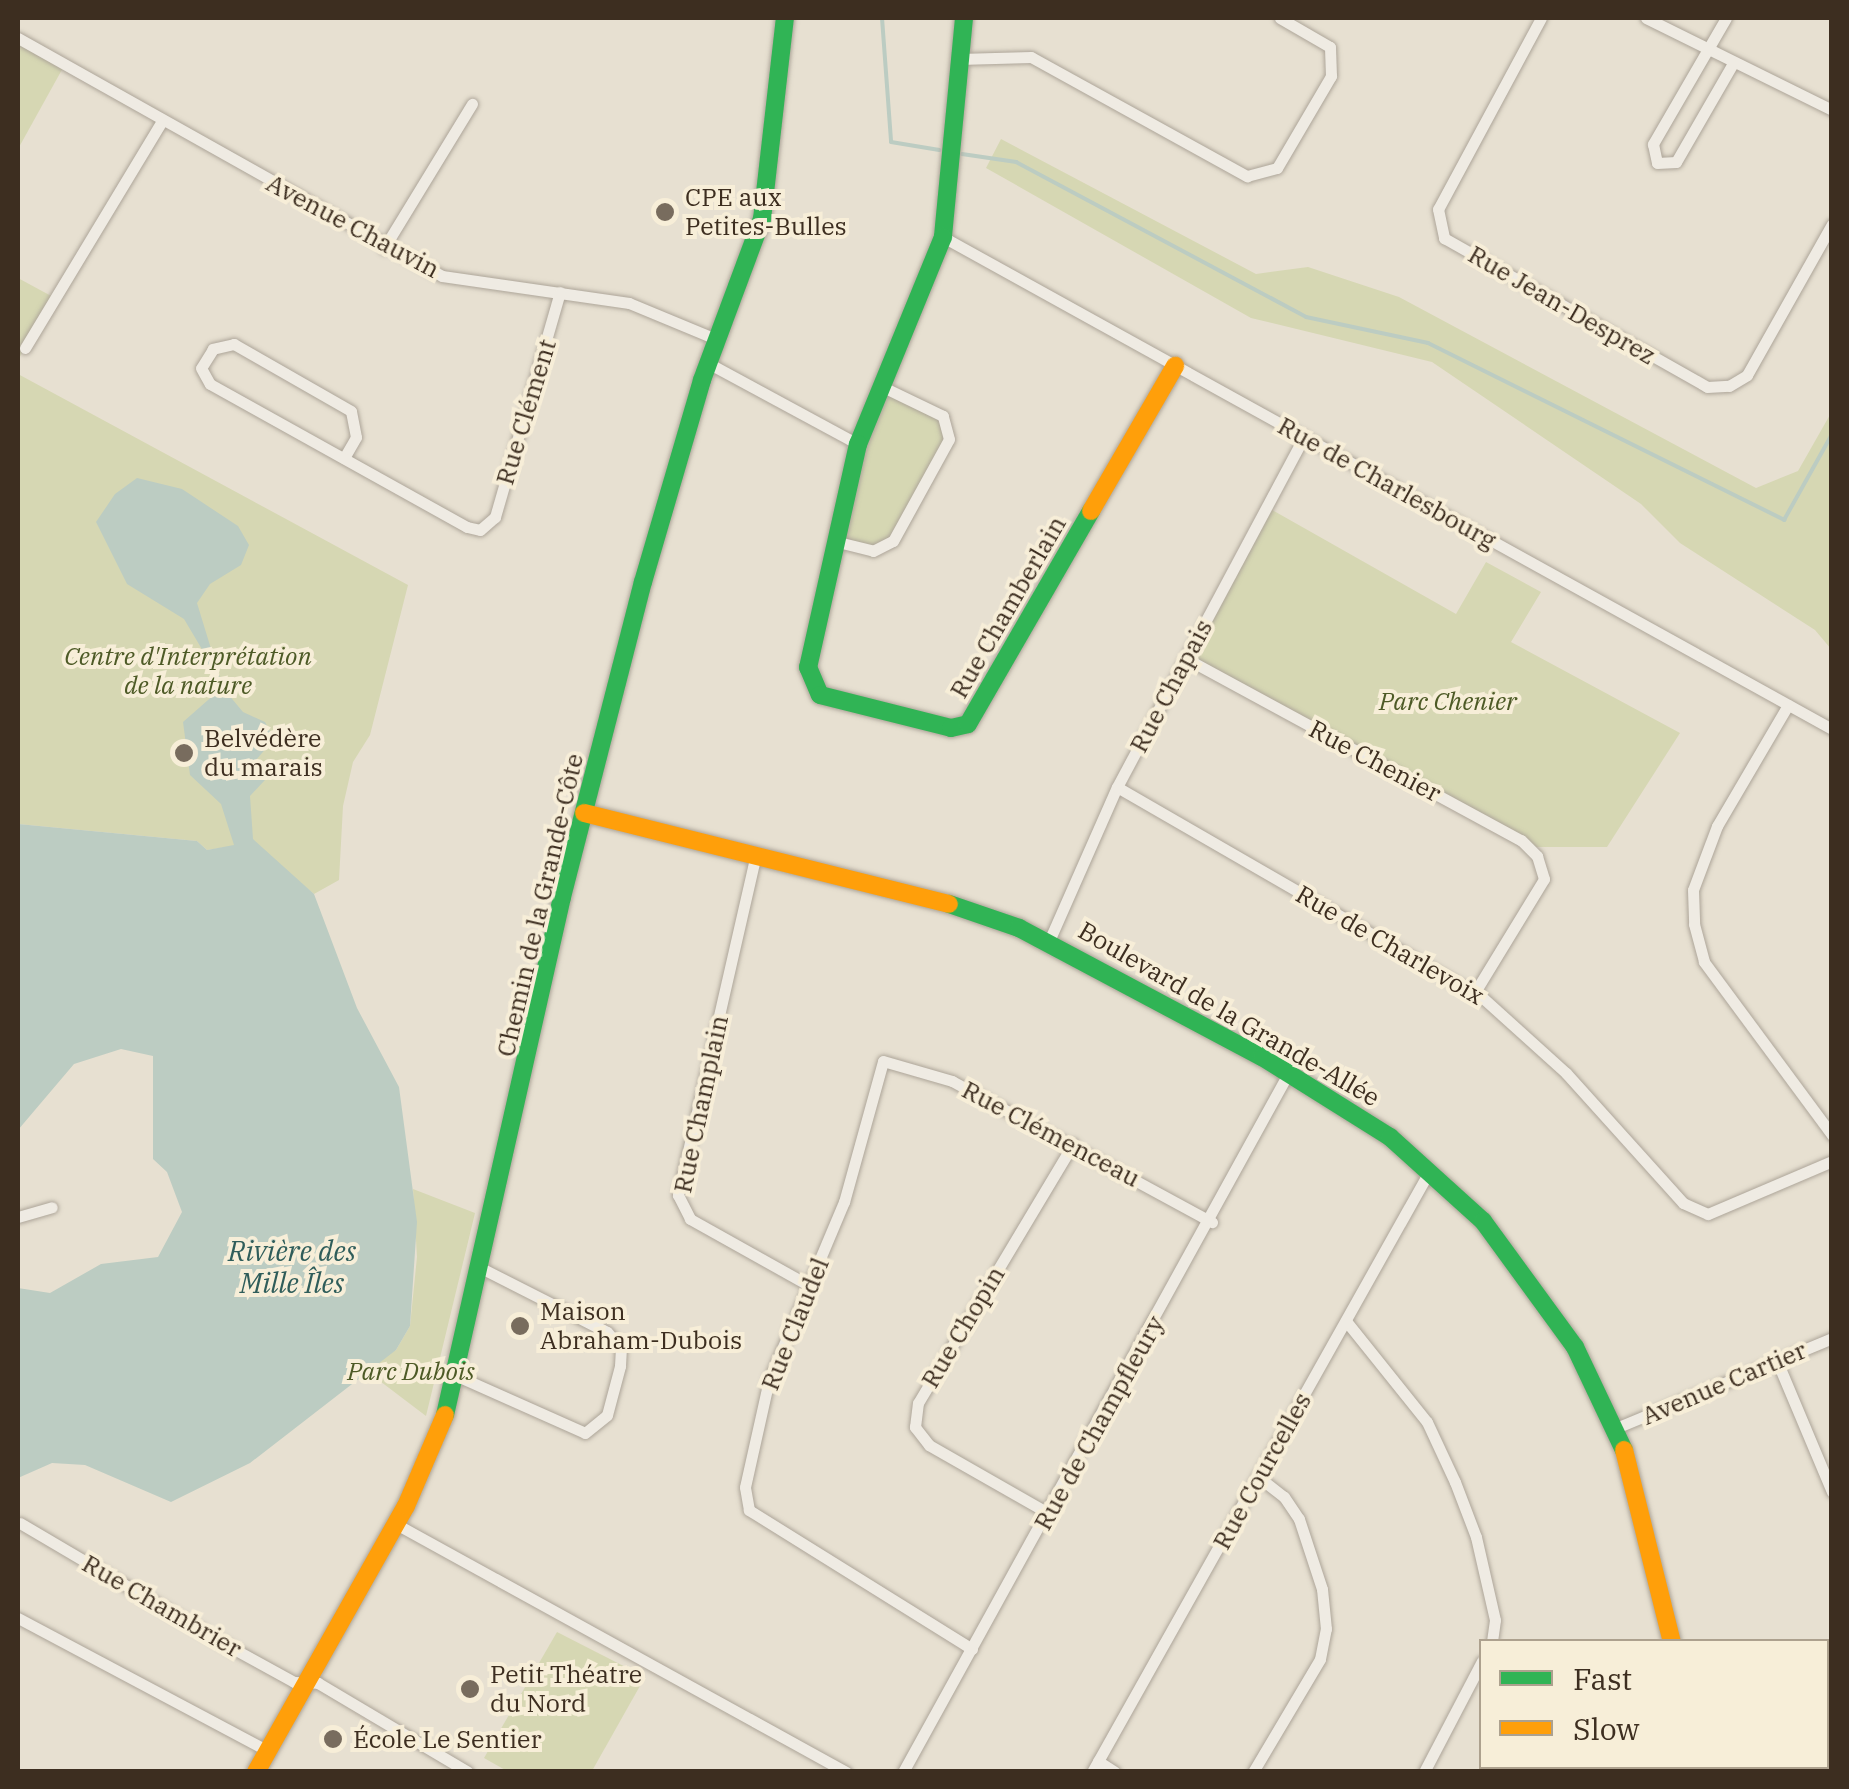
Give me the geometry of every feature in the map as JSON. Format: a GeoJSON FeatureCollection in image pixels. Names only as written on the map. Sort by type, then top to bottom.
{"type":"FeatureCollection","features":[{"type":"Feature","properties":{"kind":"street","name":"Chemin de la Grande-Côte"},"geometry":{"type":"LineString","coordinates":[[256,1772],[396,1524],[438,1438],[584,813],[708,363],[763,214],[784,18]]}},
{"type":"Feature","properties":{"kind":"street","name":"Rue Chamberlain"},"geometry":{"type":"LineString","coordinates":[[964,18],[943,236],[858,444],[808,667],[810,684],[820,695],[951,728],[968,724],[1176,366]]}},
{"type":"Feature","properties":{"kind":"street"},"geometry":{"type":"LineString","coordinates":[[959,59],[1031,57],[1248,176],[1277,168],[1331,76],[1330,47],[1280,18]]}},
{"type":"Feature","properties":{"kind":"street","name":"Rue Jean-Desprez"},"geometry":{"type":"LineString","coordinates":[[1541,18],[1438,209],[1444,238],[1707,387],[1746,375],[1832,224]]}},
{"type":"Feature","properties":{"kind":"street"},"geometry":{"type":"LineString","coordinates":[[1646,18],[1732,65],[1832,110]]}},
{"type":"Feature","properties":{"kind":"street"},"geometry":{"type":"LineString","coordinates":[[1726,18],[1652,147],[1660,165],[1679,158],[1732,65]]}},
{"type":"Feature","properties":{"kind":"street","name":"Avenue Chauvin"},"geometry":{"type":"LineString","coordinates":[[18,38],[384,248],[442,276],[639,306],[716,339]]}},
{"type":"Feature","properties":{"kind":"street"},"geometry":{"type":"LineString","coordinates":[[384,248],[472,104]]}},
{"type":"Feature","properties":{"kind":"street"},"geometry":{"type":"LineString","coordinates":[[25,348],[162,121]]}},
{"type":"Feature","properties":{"kind":"street","name":"Rue de Charlesbourg"},"geometry":{"type":"LineString","coordinates":[[943,236],[1832,729]]}},
{"type":"Feature","properties":{"kind":"street","name":"Rue Clément"},"geometry":{"type":"LineString","coordinates":[[344,458],[469,528],[486,529],[495,516],[560,292]]}},
{"type":"Feature","properties":{"kind":"street"},"geometry":{"type":"LineString","coordinates":[[234,344],[350,411],[356,437],[344,458],[210,384],[201,368],[213,349],[234,344]]}},
{"type":"Feature","properties":{"kind":"street"},"geometry":{"type":"LineString","coordinates":[[708,363],[858,444]]}},
{"type":"Feature","properties":{"kind":"street"},"geometry":{"type":"LineString","coordinates":[[838,542],[873,551],[892,541],[948,439],[943,416],[884,387]]}},
{"type":"Feature","properties":{"kind":"street","name":"Rue Chapais"},"geometry":{"type":"LineString","coordinates":[[1049,941],[1117,787],[1304,437]]}},
{"type":"Feature","properties":{"kind":"street","name":"Rue Chenier"},"geometry":{"type":"LineString","coordinates":[[1187,659],[1521,840],[1538,856],[1544,879],[1475,992]]}},
{"type":"Feature","properties":{"kind":"street"},"geometry":{"type":"LineString","coordinates":[[1788,705],[1717,826],[1693,890],[1694,924],[1704,962],[1832,1135]]}},
{"type":"Feature","properties":{"kind":"street","name":"Rue de Charlevoix"},"geometry":{"type":"LineString","coordinates":[[1117,787],[1475,992],[1566,1073],[1683,1202],[1708,1214],[1832,1161]]}},
{"type":"Feature","properties":{"kind":"street","name":"Boulevard de la Grande-Allée"},"geometry":{"type":"LineString","coordinates":[[584,813],[922,894],[1049,941],[1289,1072],[1430,1170],[1534,1284],[1616,1428],[1651,1536],[1671,1639]]}},
{"type":"Feature","properties":{"kind":"street","name":"Rue Champlain"},"geometry":{"type":"LineString","coordinates":[[756,854],[678,1194],[690,1219],[808,1285]]}},
{"type":"Feature","properties":{"kind":"street","name":"Rue Claudel"},"geometry":{"type":"LineString","coordinates":[[883,1061],[844,1202],[769,1380],[745,1487],[749,1510],[972,1648]]}},
{"type":"Feature","properties":{"kind":"street","name":"Rue Clémenceau"},"geometry":{"type":"LineString","coordinates":[[883,1061],[952,1081],[1212,1222]]}},
{"type":"Feature","properties":{"kind":"street","name":"Rue de Champfleury"},"geometry":{"type":"LineString","coordinates":[[903,1772],[1212,1222],[1289,1072]]}},
{"type":"Feature","properties":{"kind":"street","name":"Rue Chopin"},"geometry":{"type":"LineString","coordinates":[[1048,1513],[928,1444],[915,1427],[918,1403],[1073,1144]]}},
{"type":"Feature","properties":{"kind":"street","name":"Rue Courcelles"},"geometry":{"type":"LineString","coordinates":[[1095,1766],[1346,1321],[1379,1252],[1430,1170]]}},
{"type":"Feature","properties":{"kind":"street"},"geometry":{"type":"LineString","coordinates":[[18,1218],[52,1207]]}},
{"type":"Feature","properties":{"kind":"street"},"geometry":{"type":"LineString","coordinates":[[455,1375],[584,1433],[607,1415],[620,1366],[621,1348],[613,1336],[480,1268]]}},
{"type":"Feature","properties":{"kind":"street"},"geometry":{"type":"LineString","coordinates":[[1346,1321],[1426,1422],[1455,1482],[1476,1537],[1495,1620],[1492,1639]]}},
{"type":"Feature","properties":{"kind":"street","name":"Avenue Cartier"},"geometry":{"type":"LineString","coordinates":[[1616,1428],[1832,1338]]}},
{"type":"Feature","properties":{"kind":"street"},"geometry":{"type":"LineString","coordinates":[[1777,1361],[1832,1492]]}},
{"type":"Feature","properties":{"kind":"street"},"geometry":{"type":"LineString","coordinates":[[1253,1772],[1320,1659],[1326,1629],[1322,1589],[1299,1519],[1284,1496],[1258,1478]]}},
{"type":"Feature","properties":{"kind":"street","name":"Rue Chambrier"},"geometry":{"type":"LineString","coordinates":[[20,1523],[234,1649],[306,1682],[468,1772]]}},
{"type":"Feature","properties":{"kind":"street"},"geometry":{"type":"LineString","coordinates":[[396,1524],[846,1772]]}},
{"type":"Feature","properties":{"kind":"street"},"geometry":{"type":"LineString","coordinates":[[18,1618],[268,1752]]}},
{"type":"Feature","properties":{"kind":"street"},"geometry":{"type":"LineString","coordinates":[[1424,1772],[1479,1667]]}},
{"type":"Feature","properties":{"kind":"street"},"geometry":{"type":"LineString","coordinates":[[1095,1766],[1115,1772]]}},
{"type":"Feature","properties":{"kind":"green space"},"geometry":{"type":"Polygon","coordinates":[[[18,39],[64,66],[18,149],[18,39]]]}},
{"type":"Feature","properties":{"kind":"green space"},"geometry":{"type":"Polygon","coordinates":[[[1001,139],[1256,274],[1308,267],[1399,297],[1756,488],[1798,471],[1831,413],[1831,649],[1815,630],[1680,543],[1641,504],[1432,362],[1251,318],[986,168],[1001,139]]]}},
{"type":"Feature","properties":{"kind":"green space"},"geometry":{"type":"Polygon","coordinates":[[[18,278],[53,297],[18,360],[18,278]]]}},
{"type":"Feature","properties":{"kind":"green space","name":"Centre d'Interprétation de la nature"},"geometry":{"type":"Polygon","coordinates":[[[18,374],[408,585],[370,735],[353,762],[343,806],[339,880],[314,894],[287,872],[234,846],[207,850],[197,841],[18,824],[18,374]]]}},
{"type":"Feature","properties":{"kind":"green space"},"geometry":{"type":"Polygon","coordinates":[[[883,387],[943,416],[949,439],[893,541],[873,551],[838,542],[883,387]]]}},
{"type":"Feature","properties":{"kind":"green space","name":"Parc Chenier"},"geometry":{"type":"Polygon","coordinates":[[[1267,507],[1456,614],[1486,562],[1541,592],[1511,642],[1680,733],[1607,847],[1536,847],[1187,659],[1267,507]]]}},
{"type":"Feature","properties":{"kind":"green space","name":"Parc Dubois"},"geometry":{"type":"Polygon","coordinates":[[[413,1189],[475,1213],[426,1416],[364,1369],[396,1350],[410,1326],[417,1257],[413,1189]]]}},
{"type":"Feature","properties":{"kind":"green space"},"geometry":{"type":"Polygon","coordinates":[[[557,1632],[645,1677],[592,1771],[507,1771],[484,1758],[557,1632]]]}},
{"type":"Feature","properties":{"kind":"water","name":"Rivière des Mille Îles"},"geometry":{"type":"Polygon","coordinates":[[[137,478],[182,489],[238,526],[249,545],[241,565],[210,584],[197,603],[223,688],[243,712],[265,722],[274,739],[256,760],[265,780],[250,796],[253,839],[314,894],[357,1008],[399,1087],[417,1222],[410,1326],[396,1350],[250,1463],[171,1502],[85,1465],[52,1463],[18,1478],[18,1288],[50,1293],[101,1264],[158,1257],[182,1212],[167,1172],[153,1159],[153,1056],[121,1049],[74,1064],[18,1130],[18,824],[197,841],[207,850],[234,845],[221,804],[190,775],[183,722],[216,693],[206,656],[184,619],[127,584],[96,522],[115,494],[137,478]]]}},
{"type":"Feature","properties":{"kind":"waterway"},"geometry":{"type":"LineString","coordinates":[[882,18],[891,142],[939,150]]}},
{"type":"Feature","properties":{"kind":"waterway"},"geometry":{"type":"LineString","coordinates":[[962,154],[1016,162],[1306,317],[1428,343],[1784,520],[1832,434]]}},
{"type":"Feature","properties":{"kind":"traffic: fast"},"geometry":{"type":"LineString","coordinates":[[445,1415],[562,897],[643,582],[702,380],[762,219],[785,18]]}},
{"type":"Feature","properties":{"kind":"traffic: fast"},"geometry":{"type":"LineString","coordinates":[[964,18],[943,237],[858,444],[808,667],[820,695],[951,728],[968,724],[1091,511]]}},
{"type":"Feature","properties":{"kind":"traffic: fast"},"geometry":{"type":"LineString","coordinates":[[949,904],[1019,928],[1262,1057],[1390,1137],[1483,1221],[1575,1347],[1624,1450]]}},
{"type":"Feature","properties":{"kind":"traffic: slow"},"geometry":{"type":"LineString","coordinates":[[1091,511],[1175,366]]}},
{"type":"Feature","properties":{"kind":"traffic: slow"},"geometry":{"type":"LineString","coordinates":[[584,813],[949,904]]}},
{"type":"Feature","properties":{"kind":"traffic: slow"},"geometry":{"type":"LineString","coordinates":[[256,1772],[406,1506],[445,1415]]}},
{"type":"Feature","properties":{"kind":"traffic: slow"},"geometry":{"type":"LineString","coordinates":[[1624,1450],[1671,1639]]}},
{"type":"Feature","properties":{"kind":"place","name":"CPE aux Petites-Bulles"},"geometry":{"type":"Point","coordinates":[665,212]}},
{"type":"Feature","properties":{"kind":"place","name":"Belvédère du marais"},"geometry":{"type":"Point","coordinates":[184,753]}},
{"type":"Feature","properties":{"kind":"place","name":"Maison Abraham-Dubois"},"geometry":{"type":"Point","coordinates":[520,1326]}},
{"type":"Feature","properties":{"kind":"place","name":"Petit Théatre du Nord"},"geometry":{"type":"Point","coordinates":[470,1689]}},
{"type":"Feature","properties":{"kind":"place","name":"École Le Sentier"},"geometry":{"type":"Point","coordinates":[333,1739]}}]}
